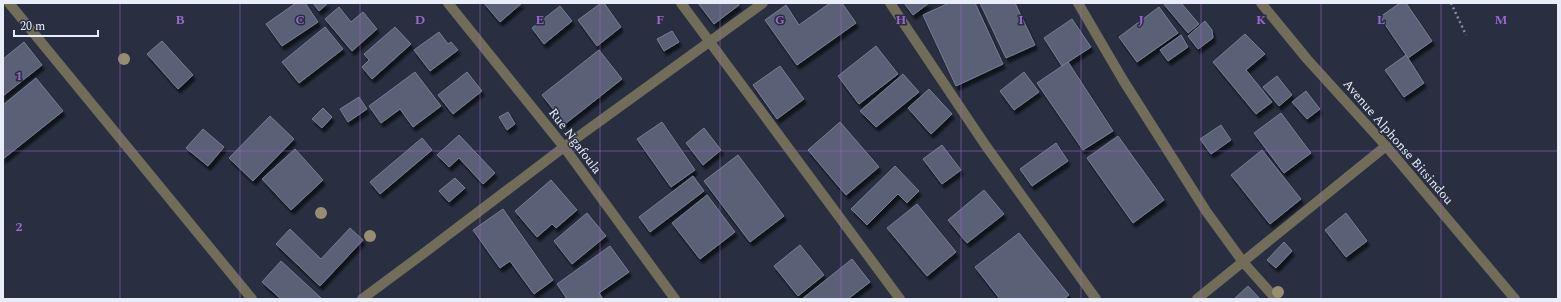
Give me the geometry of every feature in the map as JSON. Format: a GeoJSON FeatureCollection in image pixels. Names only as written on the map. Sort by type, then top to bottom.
{"type":"FeatureCollection","features":[{"type":"Feature","properties":{"kind":"street"},"geometry":{"type":"LineString","coordinates":[[9,3],[252,299]]}},
{"type":"Feature","properties":{"kind":"street","name":"Rue Ngafoula"},"geometry":{"type":"LineString","coordinates":[[448,3],[564,147],[675,299]]}},
{"type":"Feature","properties":{"kind":"street"},"geometry":{"type":"LineString","coordinates":[[681,3],[900,299]]}},
{"type":"Feature","properties":{"kind":"street"},"geometry":{"type":"LineString","coordinates":[[362,299],[424,254],[564,147],[763,3]]}},
{"type":"Feature","properties":{"kind":"street"},"geometry":{"type":"LineString","coordinates":[[890,3],[986,146],[1096,299]]}},
{"type":"Feature","properties":{"kind":"street"},"geometry":{"type":"LineString","coordinates":[[1078,3],[1123,80],[1206,211],[1243,262],[1276,299]]}},
{"type":"Feature","properties":{"kind":"street","name":"Avenue Alphonse Bitsindou"},"geometry":{"type":"LineString","coordinates":[[1261,3],[1307,59],[1386,146],[1515,299]]}},
{"type":"Feature","properties":{"kind":"street"},"geometry":{"type":"LineString","coordinates":[[1197,299],[1386,146]]}},
{"type":"Feature","properties":{"kind":"path"},"geometry":{"type":"LineString","coordinates":[[1451,3],[1466,35]]}},
{"type":"Feature","properties":{"kind":"building"},"geometry":{"type":"Polygon","coordinates":[[[296,3],[305,3],[318,22],[282,46],[266,24],[296,3]]]}},
{"type":"Feature","properties":{"kind":"building"},"geometry":{"type":"Polygon","coordinates":[[[313,3],[328,3],[319,11],[313,3]]]}},
{"type":"Feature","properties":{"kind":"building"},"geometry":{"type":"Polygon","coordinates":[[[484,3],[522,3],[500,22],[484,3]]]}},
{"type":"Feature","properties":{"kind":"building"},"geometry":{"type":"Polygon","coordinates":[[[601,3],[604,3],[621,27],[597,46],[578,20],[601,3]]]}},
{"type":"Feature","properties":{"kind":"building"},"geometry":{"type":"Polygon","coordinates":[[[698,3],[738,3],[739,5],[714,24],[698,3]]]}},
{"type":"Feature","properties":{"kind":"building"},"geometry":{"type":"Polygon","coordinates":[[[830,3],[842,3],[856,23],[797,65],[765,20],[786,5],[799,25],[830,3]]]}},
{"type":"Feature","properties":{"kind":"building"},"geometry":{"type":"Polygon","coordinates":[[[904,3],[929,3],[913,15],[904,3]]]}},
{"type":"Feature","properties":{"kind":"building"},"geometry":{"type":"Polygon","coordinates":[[[949,3],[975,3],[1003,64],[956,86],[923,15],[949,3]]]}},
{"type":"Feature","properties":{"kind":"building"},"geometry":{"type":"Polygon","coordinates":[[[980,3],[1015,3],[1035,45],[1006,58],[980,3]]]}},
{"type":"Feature","properties":{"kind":"building"},"geometry":{"type":"Polygon","coordinates":[[[1163,3],[1181,3],[1199,24],[1188,33],[1163,3]]]}},
{"type":"Feature","properties":{"kind":"building"},"geometry":{"type":"Polygon","coordinates":[[[1400,3],[1406,3],[1432,41],[1408,58],[1380,17],[1400,3]]]}},
{"type":"Feature","properties":{"kind":"building"},"geometry":{"type":"Polygon","coordinates":[[[560,6],[572,21],[544,44],[532,28],[560,6]]]}},
{"type":"Feature","properties":{"kind":"building"},"geometry":{"type":"Polygon","coordinates":[[[339,7],[351,22],[363,12],[377,29],[352,51],[325,19],[339,7]]]}},
{"type":"Feature","properties":{"kind":"building"},"geometry":{"type":"Polygon","coordinates":[[[1159,7],[1178,33],[1137,62],[1119,37],[1159,7]]]}},
{"type":"Feature","properties":{"kind":"building"},"geometry":{"type":"Polygon","coordinates":[[[1072,19],[1091,47],[1062,66],[1044,38],[1072,19]]]}},
{"type":"Feature","properties":{"kind":"building"},"geometry":{"type":"Polygon","coordinates":[[[1205,21],[1212,30],[1213,38],[1198,49],[1188,36],[1205,21]]]}},
{"type":"Feature","properties":{"kind":"building"},"geometry":{"type":"Polygon","coordinates":[[[325,27],[343,49],[299,83],[282,62],[325,27]]]}},
{"type":"Feature","properties":{"kind":"building"},"geometry":{"type":"Polygon","coordinates":[[[395,27],[411,44],[372,79],[362,67],[369,60],[364,54],[395,27]]]}},
{"type":"Feature","properties":{"kind":"building"},"geometry":{"type":"Polygon","coordinates":[[[672,31],[679,42],[664,51],[657,39],[672,31]]]}},
{"type":"Feature","properties":{"kind":"building"},"geometry":{"type":"Polygon","coordinates":[[[439,32],[448,44],[451,42],[458,50],[430,71],[414,50],[439,32]]]}},
{"type":"Feature","properties":{"kind":"building"},"geometry":{"type":"Polygon","coordinates":[[[1245,34],[1265,54],[1246,70],[1272,102],[1256,114],[1213,62],[1245,34]]]}},
{"type":"Feature","properties":{"kind":"building"},"geometry":{"type":"Polygon","coordinates":[[[1181,35],[1188,47],[1168,61],[1160,50],[1181,35]]]}},
{"type":"Feature","properties":{"kind":"building"},"geometry":{"type":"Polygon","coordinates":[[[162,41],[193,75],[178,89],[147,54],[162,41]]]}},
{"type":"Feature","properties":{"kind":"building"},"geometry":{"type":"Polygon","coordinates":[[[24,42],[42,65],[3,96],[3,59],[24,42]]]}},
{"type":"Feature","properties":{"kind":"building"},"geometry":{"type":"Polygon","coordinates":[[[876,46],[898,74],[859,104],[838,76],[876,46]]]}},
{"type":"Feature","properties":{"kind":"building"},"geometry":{"type":"Polygon","coordinates":[[[599,50],[622,79],[565,124],[542,95],[599,50]]]}},
{"type":"Feature","properties":{"kind":"building"},"geometry":{"type":"Polygon","coordinates":[[[1406,55],[1424,83],[1404,97],[1385,70],[1406,55]]]}},
{"type":"Feature","properties":{"kind":"building"},"geometry":{"type":"Polygon","coordinates":[[[1068,62],[1113,131],[1083,150],[1037,83],[1068,62]]]}},
{"type":"Feature","properties":{"kind":"building"},"geometry":{"type":"Polygon","coordinates":[[[780,66],[804,99],[777,119],[753,85],[780,66]]]}},
{"type":"Feature","properties":{"kind":"building"},"geometry":{"type":"Polygon","coordinates":[[[415,72],[441,106],[413,127],[400,109],[381,123],[369,106],[415,72]]]}},
{"type":"Feature","properties":{"kind":"building"},"geometry":{"type":"Polygon","coordinates":[[[467,72],[482,91],[453,114],[438,95],[467,72]]]}},
{"type":"Feature","properties":{"kind":"building"},"geometry":{"type":"Polygon","coordinates":[[[1024,72],[1039,92],[1014,110],[1000,91],[1024,72]]]}},
{"type":"Feature","properties":{"kind":"building"},"geometry":{"type":"Polygon","coordinates":[[[903,74],[919,92],[876,127],[860,111],[903,74]]]}},
{"type":"Feature","properties":{"kind":"building"},"geometry":{"type":"Polygon","coordinates":[[[1277,76],[1292,95],[1279,106],[1263,87],[1277,76]]]}},
{"type":"Feature","properties":{"kind":"building"},"geometry":{"type":"Polygon","coordinates":[[[36,78],[63,111],[3,159],[3,105],[36,78]]]}},
{"type":"Feature","properties":{"kind":"building"},"geometry":{"type":"Polygon","coordinates":[[[929,89],[952,114],[931,134],[908,108],[929,89]]]}},
{"type":"Feature","properties":{"kind":"building"},"geometry":{"type":"Polygon","coordinates":[[[1306,91],[1320,109],[1307,119],[1292,102],[1306,91]]]}},
{"type":"Feature","properties":{"kind":"building"},"geometry":{"type":"Polygon","coordinates":[[[359,97],[367,109],[348,122],[340,109],[359,97]]]}},
{"type":"Feature","properties":{"kind":"building"},"geometry":{"type":"Polygon","coordinates":[[[323,108],[332,117],[322,128],[312,119],[323,108]]]}},
{"type":"Feature","properties":{"kind":"building"},"geometry":{"type":"Polygon","coordinates":[[[508,112],[515,124],[507,130],[499,117],[508,112]]]}},
{"type":"Feature","properties":{"kind":"building"},"geometry":{"type":"Polygon","coordinates":[[[1281,113],[1311,153],[1284,173],[1254,133],[1281,113]]]}},
{"type":"Feature","properties":{"kind":"building"},"geometry":{"type":"Polygon","coordinates":[[[270,116],[294,139],[253,181],[229,158],[270,116]]]}},
{"type":"Feature","properties":{"kind":"building"},"geometry":{"type":"Polygon","coordinates":[[[662,122],[695,170],[671,187],[637,139],[662,122]]]}},
{"type":"Feature","properties":{"kind":"building"},"geometry":{"type":"Polygon","coordinates":[[[840,122],[879,167],[846,195],[808,150],[840,122]]]}},
{"type":"Feature","properties":{"kind":"building"},"geometry":{"type":"Polygon","coordinates":[[[1221,125],[1231,140],[1211,154],[1200,139],[1221,125]]]}},
{"type":"Feature","properties":{"kind":"building"},"geometry":{"type":"Polygon","coordinates":[[[704,128],[721,150],[703,165],[686,143],[704,128]]]}},
{"type":"Feature","properties":{"kind":"building"},"geometry":{"type":"Polygon","coordinates":[[[203,129],[224,147],[208,166],[186,148],[203,129]]]}},
{"type":"Feature","properties":{"kind":"building"},"geometry":{"type":"Polygon","coordinates":[[[459,135],[495,173],[483,184],[459,158],[449,167],[437,155],[459,135]]]}},
{"type":"Feature","properties":{"kind":"building"},"geometry":{"type":"Polygon","coordinates":[[[1118,136],[1164,200],[1133,223],[1087,158],[1118,136]]]}},
{"type":"Feature","properties":{"kind":"building"},"geometry":{"type":"Polygon","coordinates":[[[422,138],[432,150],[380,194],[370,182],[422,138]]]}},
{"type":"Feature","properties":{"kind":"building"},"geometry":{"type":"Polygon","coordinates":[[[1056,143],[1068,161],[1032,186],[1020,169],[1056,143]]]}},
{"type":"Feature","properties":{"kind":"building"},"geometry":{"type":"Polygon","coordinates":[[[942,145],[961,170],[942,184],[923,159],[942,145]]]}},
{"type":"Feature","properties":{"kind":"building"},"geometry":{"type":"Polygon","coordinates":[[[295,149],[323,180],[291,210],[262,179],[295,149]]]}},
{"type":"Feature","properties":{"kind":"building"},"geometry":{"type":"Polygon","coordinates":[[[1262,150],[1301,199],[1270,224],[1231,175],[1262,150]]]}},
{"type":"Feature","properties":{"kind":"building"},"geometry":{"type":"Polygon","coordinates":[[[738,155],[784,216],[750,242],[704,181],[738,155]]]}},
{"type":"Feature","properties":{"kind":"building"},"geometry":{"type":"Polygon","coordinates":[[[895,166],[919,191],[907,203],[898,194],[867,225],[851,209],[895,166]]]}},
{"type":"Feature","properties":{"kind":"building"},"geometry":{"type":"Polygon","coordinates":[[[693,176],[704,191],[650,232],[639,217],[693,176]]]}},
{"type":"Feature","properties":{"kind":"building"},"geometry":{"type":"Polygon","coordinates":[[[455,178],[465,188],[449,202],[439,191],[455,178]]]}},
{"type":"Feature","properties":{"kind":"building"},"geometry":{"type":"Polygon","coordinates":[[[551,180],[577,210],[556,228],[552,224],[537,237],[515,211],[551,180]]]}},
{"type":"Feature","properties":{"kind":"building"},"geometry":{"type":"Polygon","coordinates":[[[984,190],[1004,214],[967,243],[948,220],[984,190]]]}},
{"type":"Feature","properties":{"kind":"building"},"geometry":{"type":"Polygon","coordinates":[[[707,195],[735,232],[700,259],[672,223],[707,195]]]}},
{"type":"Feature","properties":{"kind":"building"},"geometry":{"type":"Polygon","coordinates":[[[917,204],[956,252],[927,276],[887,228],[917,204]]]}},
{"type":"Feature","properties":{"kind":"building"},"geometry":{"type":"Polygon","coordinates":[[[503,209],[553,280],[534,294],[510,261],[500,268],[473,230],[503,209]]]}},
{"type":"Feature","properties":{"kind":"building"},"geometry":{"type":"Polygon","coordinates":[[[587,213],[606,236],[572,264],[554,241],[587,213]]]}},
{"type":"Feature","properties":{"kind":"building"},"geometry":{"type":"Polygon","coordinates":[[[1346,213],[1367,241],[1346,257],[1325,230],[1346,213]]]}},
{"type":"Feature","properties":{"kind":"building"},"geometry":{"type":"Polygon","coordinates":[[[350,228],[363,240],[320,286],[276,244],[290,229],[321,259],[350,228]]]}},
{"type":"Feature","properties":{"kind":"building"},"geometry":{"type":"Polygon","coordinates":[[[1019,233],[1069,295],[1064,299],[1000,299],[975,267],[1019,233]]]}},
{"type":"Feature","properties":{"kind":"building"},"geometry":{"type":"Polygon","coordinates":[[[1284,242],[1292,251],[1276,268],[1267,260],[1284,242]]]}},
{"type":"Feature","properties":{"kind":"building"},"geometry":{"type":"Polygon","coordinates":[[[800,245],[824,275],[798,296],[774,266],[800,245]]]}},
{"type":"Feature","properties":{"kind":"building"},"geometry":{"type":"Polygon","coordinates":[[[610,246],[629,272],[599,293],[603,299],[567,299],[557,284],[610,246]]]}},
{"type":"Feature","properties":{"kind":"building"},"geometry":{"type":"Polygon","coordinates":[[[852,259],[870,282],[848,299],[802,299],[852,259]]]}},
{"type":"Feature","properties":{"kind":"building"},"geometry":{"type":"Polygon","coordinates":[[[281,261],[321,298],[281,299],[262,282],[281,261]]]}},
{"type":"Feature","properties":{"kind":"building"},"geometry":{"type":"Polygon","coordinates":[[[1248,286],[1260,299],[1234,299],[1248,286]]]}}]}
